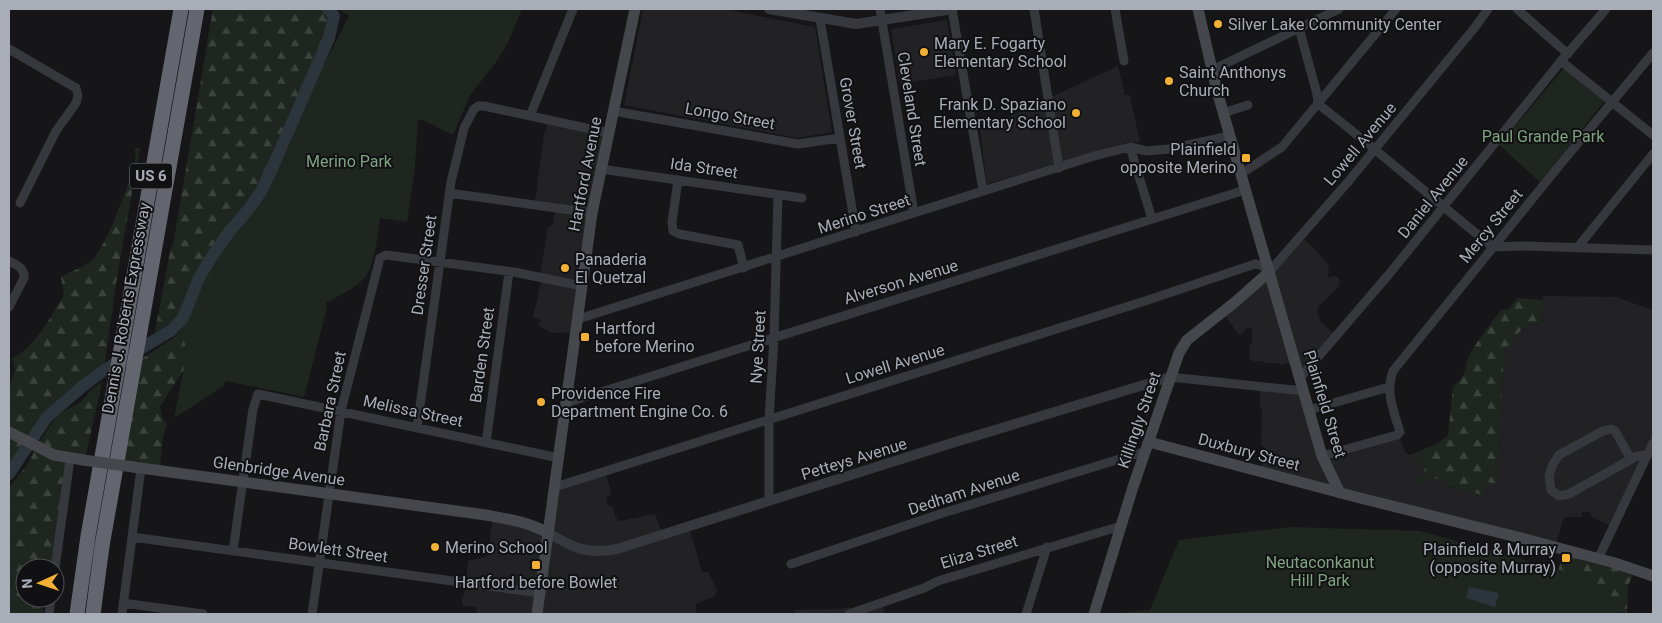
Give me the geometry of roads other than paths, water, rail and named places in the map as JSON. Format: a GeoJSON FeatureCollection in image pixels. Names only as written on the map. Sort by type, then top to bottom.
{"type":"FeatureCollection","features":[{"type":"Feature","properties":{"kind":"highway","name":"Dennis J. Roberts Expressway"},"geometry":{"type":"LineString","coordinates":[[77,614],[85,554],[181,9]]}},
{"type":"Feature","properties":{"kind":"highway","name":"Dennis J. Roberts Expressway"},"geometry":{"type":"LineString","coordinates":[[93,614],[98,571],[196,9]]}},
{"type":"Feature","properties":{"kind":"main road","name":"Hartford Avenue"},"geometry":{"type":"LineString","coordinates":[[537,614],[592,212],[635,9]]}},
{"type":"Feature","properties":{"kind":"main road","name":"Plainfield Street"},"geometry":{"type":"LineString","coordinates":[[1198,9],[1223,113],[1322,456],[1340,493]]}},
{"type":"Feature","properties":{"kind":"main road","name":"Killingly Street"},"geometry":{"type":"LineString","coordinates":[[1094,614],[1147,446],[1179,353],[1188,340],[1234,304],[1269,272]]}},
{"type":"Feature","properties":{"kind":"main road","name":"Glenbridge Avenue"},"geometry":{"type":"LineString","coordinates":[[9,432],[50,453],[70,459],[486,515],[536,526],[548,534]]}},
{"type":"Feature","properties":{"kind":"main road","name":"Duxbury Street"},"geometry":{"type":"LineString","coordinates":[[1147,446],[1340,493]]}},
{"type":"Feature","properties":{"kind":"main road"},"geometry":{"type":"LineString","coordinates":[[1340,493],[1525,539],[1653,576]]}},
{"type":"Feature","properties":{"kind":"street"},"geometry":{"type":"LineString","coordinates":[[573,9],[530,116],[609,132]]}},
{"type":"Feature","properties":{"kind":"street"},"geometry":{"type":"LineString","coordinates":[[769,9],[856,24],[952,9],[983,190]]}},
{"type":"Feature","properties":{"kind":"street","name":"Cleveland Street"},"geometry":{"type":"LineString","coordinates":[[880,9],[914,213]]}},
{"type":"Feature","properties":{"kind":"street"},"geometry":{"type":"LineString","coordinates":[[1034,9],[1059,168]]}},
{"type":"Feature","properties":{"kind":"street"},"geometry":{"type":"LineString","coordinates":[[1115,9],[1124,61]]}},
{"type":"Feature","properties":{"kind":"street"},"geometry":{"type":"LineString","coordinates":[[1212,70],[1338,9]]}},
{"type":"Feature","properties":{"kind":"street"},"geometry":{"type":"LineString","coordinates":[[1241,174],[1282,147],[1396,9]]}},
{"type":"Feature","properties":{"kind":"street","name":"Lowell Avenue"},"geometry":{"type":"LineString","coordinates":[[555,487],[1256,264],[1261,265],[1269,272],[1376,149],[1488,9]]}},
{"type":"Feature","properties":{"kind":"street"},"geometry":{"type":"LineString","coordinates":[[1516,9],[1568,54]]}},
{"type":"Feature","properties":{"kind":"street","name":"Daniel Avenue"},"geometry":{"type":"LineString","coordinates":[[1300,378],[1444,208],[1561,61],[1606,9]]}},
{"type":"Feature","properties":{"kind":"street","name":"Grover Street"},"geometry":{"type":"LineString","coordinates":[[820,19],[856,232]]}},
{"type":"Feature","properties":{"kind":"street"},"geometry":{"type":"LineString","coordinates":[[1299,28],[1318,104],[1376,149],[1493,248],[1523,246],[1653,250]]}},
{"type":"Feature","properties":{"kind":"street"},"geometry":{"type":"LineString","coordinates":[[9,49],[76,88],[78,96],[76,103],[56,131],[20,203]]}},
{"type":"Feature","properties":{"kind":"street","name":"Mercy Street"},"geometry":{"type":"LineString","coordinates":[[1389,387],[1393,371],[1653,53]]}},
{"type":"Feature","properties":{"kind":"street"},"geometry":{"type":"LineString","coordinates":[[1561,61],[1653,135]]}},
{"type":"Feature","properties":{"kind":"street","name":"Dresser Street"},"geometry":{"type":"LineString","coordinates":[[417,428],[449,193],[461,136],[474,109],[484,106],[530,116]]}},
{"type":"Feature","properties":{"kind":"street"},"geometry":{"type":"LineString","coordinates":[[1223,113],[1248,106]]}},
{"type":"Feature","properties":{"kind":"street","name":"Longo Street"},"geometry":{"type":"LineString","coordinates":[[613,111],[798,144],[840,138]]}},
{"type":"Feature","properties":{"kind":"street","name":"Merino Street"},"geometry":{"type":"LineString","coordinates":[[578,319],[1094,156],[1130,147],[1147,151],[1162,150],[1230,136]]}},
{"type":"Feature","properties":{"kind":"street"},"geometry":{"type":"LineString","coordinates":[[1130,147],[1152,219]]}},
{"type":"Feature","properties":{"kind":"street"},"geometry":{"type":"LineString","coordinates":[[1577,248],[1653,154]]}},
{"type":"Feature","properties":{"kind":"street","name":"Ida Street"},"geometry":{"type":"LineString","coordinates":[[601,169],[802,198]]}},
{"type":"Feature","properties":{"kind":"street"},"geometry":{"type":"LineString","coordinates":[[678,180],[672,222],[673,232],[738,245],[744,268]]}},
{"type":"Feature","properties":{"kind":"street","name":"Alverson Avenue"},"geometry":{"type":"LineString","coordinates":[[566,403],[1245,190]]}},
{"type":"Feature","properties":{"kind":"street"},"geometry":{"type":"LineString","coordinates":[[449,193],[592,212]]}},
{"type":"Feature","properties":{"kind":"street","name":"Nye Street"},"geometry":{"type":"LineString","coordinates":[[770,501],[769,419],[774,338],[778,195]]}},
{"type":"Feature","properties":{"kind":"street","name":"Barbara Street"},"geometry":{"type":"LineString","coordinates":[[312,614],[340,411],[379,260],[382,256],[386,255],[440,262]]}},
{"type":"Feature","properties":{"kind":"street"},"geometry":{"type":"LineString","coordinates":[[9,261],[22,268],[24,272],[24,278],[9,307]]}},
{"type":"Feature","properties":{"kind":"street"},"geometry":{"type":"LineString","coordinates":[[440,262],[509,272],[582,286]]}},
{"type":"Feature","properties":{"kind":"street"},"geometry":{"type":"LineString","coordinates":[[1243,269],[1250,272],[1258,281]]}},
{"type":"Feature","properties":{"kind":"street","name":"Barden Street"},"geometry":{"type":"LineString","coordinates":[[486,442],[509,272]]}},
{"type":"Feature","properties":{"kind":"street"},"geometry":{"type":"LineString","coordinates":[[1170,377],[1304,391]]}},
{"type":"Feature","properties":{"kind":"street","name":"Petteys Avenue"},"geometry":{"type":"LineString","coordinates":[[548,534],[581,550],[608,551],[1170,377]]}},
{"type":"Feature","properties":{"kind":"street"},"geometry":{"type":"LineString","coordinates":[[1309,410],[1389,387],[1400,432],[1391,438],[1322,456]]}},
{"type":"Feature","properties":{"kind":"street","name":"Melissa Street"},"geometry":{"type":"LineString","coordinates":[[242,482],[254,402],[258,394],[559,458]]}},
{"type":"Feature","properties":{"kind":"street"},"geometry":{"type":"LineString","coordinates":[[1631,459],[1617,433],[1611,430],[1603,431],[1556,458],[1550,471],[1550,487],[1553,493],[1559,496],[1569,494],[1641,454],[1648,455]]}},
{"type":"Feature","properties":{"kind":"street"},"geometry":{"type":"LineString","coordinates":[[1598,559],[1653,443]]}},
{"type":"Feature","properties":{"kind":"street","name":"Dedham Avenue"},"geometry":{"type":"LineString","coordinates":[[791,564],[1147,446]]}},
{"type":"Feature","properties":{"kind":"street"},"geometry":{"type":"LineString","coordinates":[[56,558],[70,459]]}},
{"type":"Feature","properties":{"kind":"street"},"geometry":{"type":"LineString","coordinates":[[122,614],[132,537],[137,468]]}},
{"type":"Feature","properties":{"kind":"street"},"geometry":{"type":"LineString","coordinates":[[233,551],[242,482]]}},
{"type":"Feature","properties":{"kind":"street","name":"Eliza Street"},"geometry":{"type":"LineString","coordinates":[[849,614],[924,588],[938,581],[1121,526]]}},
{"type":"Feature","properties":{"kind":"street","name":"Bowlett Street"},"geometry":{"type":"LineString","coordinates":[[132,537],[540,593]]}},
{"type":"Feature","properties":{"kind":"street"},"geometry":{"type":"LineString","coordinates":[[1026,614],[1047,547]]}},
{"type":"Feature","properties":{"kind":"street"},"geometry":{"type":"LineString","coordinates":[[123,603],[204,614]]}},
{"type":"Feature","properties":{"kind":"waterway"},"geometry":{"type":"LineString","coordinates":[[9,474],[47,417],[103,371],[172,330],[183,318],[199,278],[212,256],[260,193],[270,173],[329,38],[334,16],[328,9]]}},
{"type":"Feature","properties":{"kind":"place","name":"Silver Lake Community Center"},"geometry":{"type":"Point","coordinates":[1218,24]}},
{"type":"Feature","properties":{"kind":"place","name":"Mary E. Fogarty Elementary School"},"geometry":{"type":"Point","coordinates":[924,52]}},
{"type":"Feature","properties":{"kind":"place","name":"Saint Anthonys Church"},"geometry":{"type":"Point","coordinates":[1169,81]}},
{"type":"Feature","properties":{"kind":"place","name":"Frank D. Spaziano Elementary School"},"geometry":{"type":"Point","coordinates":[1076,113]}},
{"type":"Feature","properties":{"kind":"place","name":"Plainfield opposite Merino"},"geometry":{"type":"Point","coordinates":[1246,158]}},
{"type":"Feature","properties":{"kind":"place","name":"Panaderia El Quetzal"},"geometry":{"type":"Point","coordinates":[565,268]}},
{"type":"Feature","properties":{"kind":"place","name":"Hartford before Merino"},"geometry":{"type":"Point","coordinates":[585,337]}},
{"type":"Feature","properties":{"kind":"place","name":"Providence Fire Department Engine Co. 6"},"geometry":{"type":"Point","coordinates":[541,402]}},
{"type":"Feature","properties":{"kind":"place","name":"Merino School"},"geometry":{"type":"Point","coordinates":[435,547]}},
{"type":"Feature","properties":{"kind":"place","name":"Plainfield & Murray (opposite Murray)"},"geometry":{"type":"Point","coordinates":[1566,558]}},
{"type":"Feature","properties":{"kind":"place","name":"Hartford before Bowlet"},"geometry":{"type":"Point","coordinates":[536,565]}},
{"type":"Feature","properties":{"kind":"park label","name":"Paul Grande Park"},"geometry":{"type":"Point","coordinates":[1543,136]}},
{"type":"Feature","properties":{"kind":"park label","name":"Merino Park"},"geometry":{"type":"Point","coordinates":[349,161]}},
{"type":"Feature","properties":{"kind":"park label","name":"Neutaconkanut Hill Park"},"geometry":{"type":"Point","coordinates":[1320,571]}}]}
